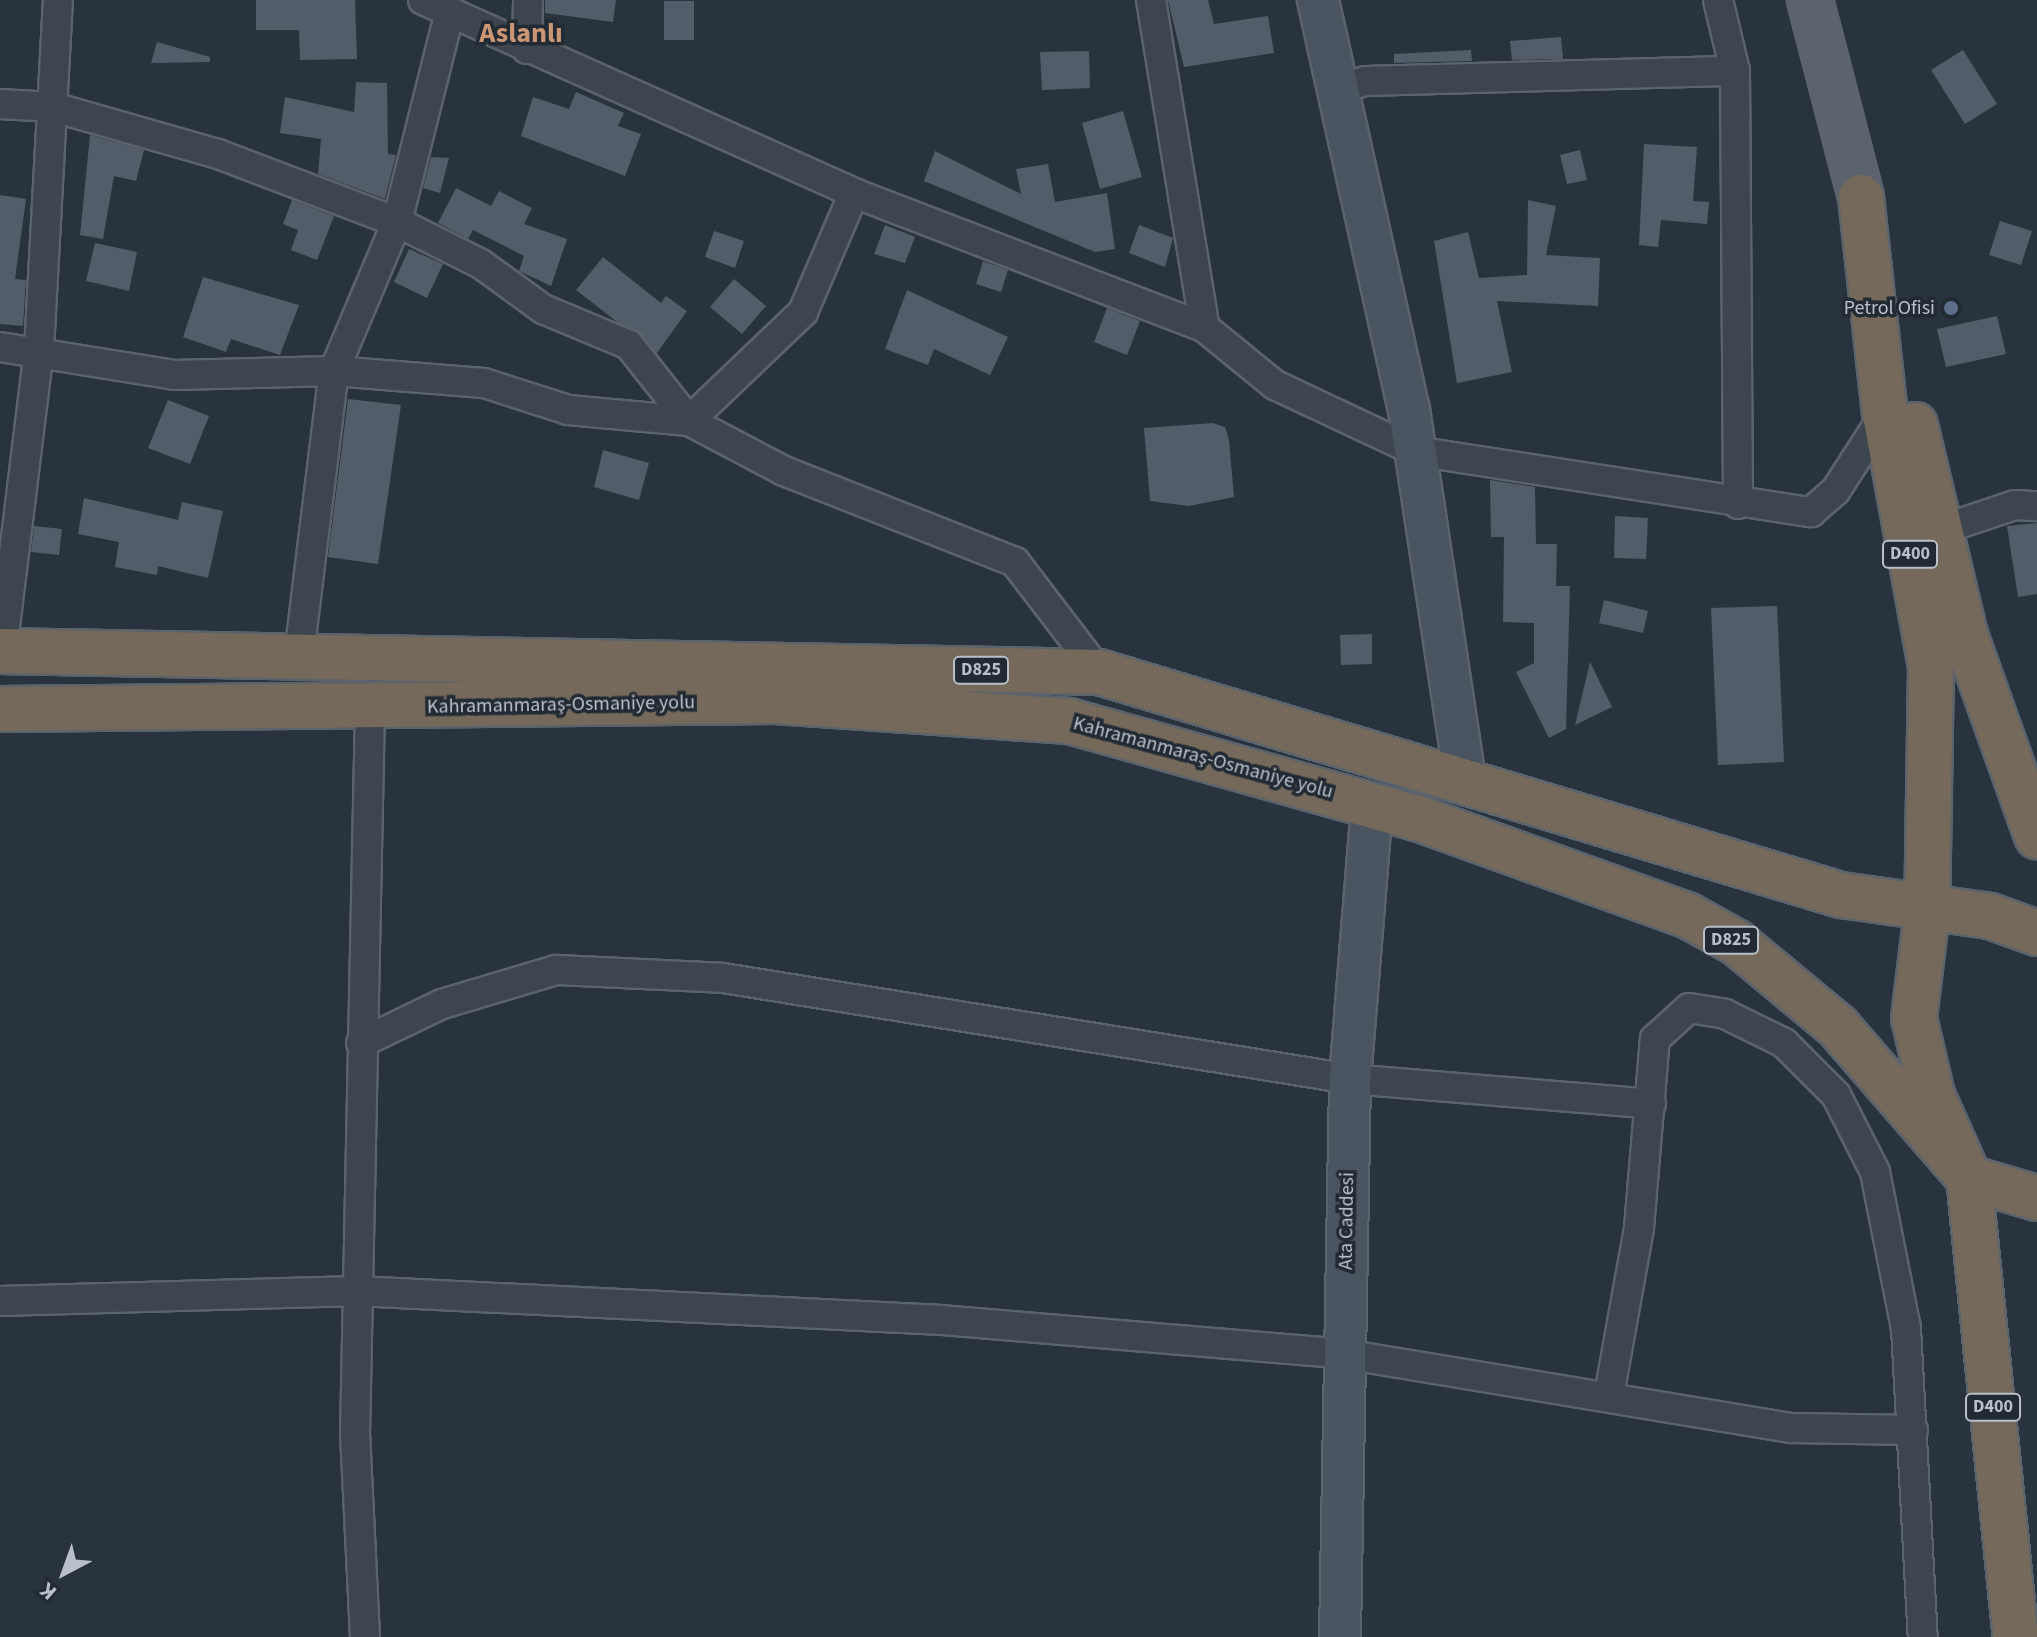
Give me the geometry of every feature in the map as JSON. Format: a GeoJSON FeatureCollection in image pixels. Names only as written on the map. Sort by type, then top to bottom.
{"type":"FeatureCollection","features":[{"type":"Feature","properties":{"kind":"highway","name":"D400"},"geometry":{"type":"LineString","coordinates":[[1861,197],[1885,414],[1931,666],[1927,912],[1914,1018],[1932,1095],[1969,1178],[2016,1637]]}},
{"type":"Feature","properties":{"kind":"highway","name":"D400"},"geometry":{"type":"LineString","coordinates":[[1861,197],[1965,635],[2037,836]]}},
{"type":"Feature","properties":{"kind":"highway","name":"Kahramanmaraş-Osmaniye yolu"},"geometry":{"type":"LineString","coordinates":[[1,651],[1099,672],[1465,779],[1841,895],[1927,912],[1990,916],[2037,933]]}},
{"type":"Feature","properties":{"kind":"highway","name":"Kahramanmaraş-Osmaniye yolu"},"geometry":{"type":"LineString","coordinates":[[0,709],[370,708],[775,701],[1069,721],[1372,805],[1607,881],[1737,943],[1838,1027],[1969,1178]]}},
{"type":"Feature","properties":{"kind":"highway"},"geometry":{"type":"LineString","coordinates":[[1969,1178],[2037,1198]]}},
{"type":"Feature","properties":{"kind":"main road","name":"D400"},"geometry":{"type":"LineString","coordinates":[[1810,0],[1861,197]]}},
{"type":"Feature","properties":{"kind":"street"},"geometry":{"type":"LineString","coordinates":[[1,651],[39,350],[58,0]]}},
{"type":"Feature","properties":{"kind":"street"},"geometry":{"type":"LineString","coordinates":[[423,0],[854,193],[1205,328],[1275,385],[1415,451],[1738,504],[1811,512],[1836,490],[1885,414]]}},
{"type":"Feature","properties":{"kind":"street"},"geometry":{"type":"LineString","coordinates":[[527,49],[528,0]]}},
{"type":"Feature","properties":{"kind":"street"},"geometry":{"type":"LineString","coordinates":[[1151,0],[1205,328]]}},
{"type":"Feature","properties":{"kind":"street"},"geometry":{"type":"LineString","coordinates":[[1318,0],[1415,451],[1465,779]]}},
{"type":"Feature","properties":{"kind":"street"},"geometry":{"type":"LineString","coordinates":[[1718,0],[1735,71],[1738,504]]}},
{"type":"Feature","properties":{"kind":"street"},"geometry":{"type":"LineString","coordinates":[[299,655],[334,371],[397,222],[450,11]]}},
{"type":"Feature","properties":{"kind":"street"},"geometry":{"type":"LineString","coordinates":[[1336,90],[1366,81],[1735,71]]}},
{"type":"Feature","properties":{"kind":"street"},"geometry":{"type":"LineString","coordinates":[[0,104],[53,107],[218,154],[397,222],[481,264],[543,309],[629,345],[689,421]]}},
{"type":"Feature","properties":{"kind":"street"},"geometry":{"type":"LineString","coordinates":[[689,421],[803,312],[854,193]]}},
{"type":"Feature","properties":{"kind":"street"},"geometry":{"type":"LineString","coordinates":[[0,347],[39,350],[175,375],[334,371],[484,383],[568,410],[689,421],[784,471],[1015,562],[1099,672]]}},
{"type":"Feature","properties":{"kind":"street"},"geometry":{"type":"LineString","coordinates":[[1940,530],[2015,505],[2037,506]]}},
{"type":"Feature","properties":{"kind":"street"},"geometry":{"type":"LineString","coordinates":[[365,1637],[357,1291],[370,708]]}},
{"type":"Feature","properties":{"kind":"street","name":"Ata Caddesi"},"geometry":{"type":"LineString","coordinates":[[1340,1637],[1350,1079],[1372,805]]}},
{"type":"Feature","properties":{"kind":"street"},"geometry":{"type":"LineString","coordinates":[[361,1043],[442,1004],[556,970],[723,978],[1350,1079],[1651,1104]]}},
{"type":"Feature","properties":{"kind":"street"},"geometry":{"type":"LineString","coordinates":[[1609,1395],[1639,1228],[1655,1039],[1689,1008],[1725,1014],[1784,1043],[1836,1095],[1875,1172],[1906,1328],[1923,1637]]}},
{"type":"Feature","properties":{"kind":"street"},"geometry":{"type":"LineString","coordinates":[[0,1301],[357,1291],[942,1320],[1344,1354],[1609,1395],[1793,1428],[1913,1430]]}},
{"type":"Feature","properties":{"kind":"building"},"geometry":{"type":"Polygon","coordinates":[[[256,0],[355,0],[357,59],[300,60],[299,30],[256,30],[256,0]]]}},
{"type":"Feature","properties":{"kind":"building"},"geometry":{"type":"Polygon","coordinates":[[[545,0],[616,0],[613,22],[545,13],[545,0]]]}},
{"type":"Feature","properties":{"kind":"building"},"geometry":{"type":"Polygon","coordinates":[[[1168,0],[1208,0],[1214,24],[1268,16],[1274,53],[1184,67],[1168,0]]]}},
{"type":"Feature","properties":{"kind":"building"},"geometry":{"type":"Polygon","coordinates":[[[664,1],[694,1],[694,40],[664,40],[664,1]]]}},
{"type":"Feature","properties":{"kind":"building"},"geometry":{"type":"Polygon","coordinates":[[[1561,37],[1563,59],[1512,60],[1510,41],[1561,37]]]}},
{"type":"Feature","properties":{"kind":"building"},"geometry":{"type":"Polygon","coordinates":[[[157,42],[210,57],[210,62],[151,63],[157,42]]]}},
{"type":"Feature","properties":{"kind":"building"},"geometry":{"type":"Polygon","coordinates":[[[1471,50],[1472,61],[1394,63],[1394,54],[1471,50]]]}},
{"type":"Feature","properties":{"kind":"building"},"geometry":{"type":"Polygon","coordinates":[[[1963,50],[1997,104],[1965,124],[1931,70],[1963,50]]]}},
{"type":"Feature","properties":{"kind":"building"},"geometry":{"type":"Polygon","coordinates":[[[1089,51],[1090,88],[1042,90],[1040,52],[1089,51]]]}},
{"type":"Feature","properties":{"kind":"building"},"geometry":{"type":"Polygon","coordinates":[[[356,82],[387,83],[388,154],[396,155],[385,199],[318,174],[321,139],[280,133],[285,97],[354,112],[356,82]]]}},
{"type":"Feature","properties":{"kind":"building"},"geometry":{"type":"Polygon","coordinates":[[[576,92],[624,113],[618,126],[641,134],[625,176],[521,136],[533,97],[569,109],[576,92]]]}},
{"type":"Feature","properties":{"kind":"building"},"geometry":{"type":"Polygon","coordinates":[[[1123,111],[1142,177],[1100,189],[1082,123],[1123,111]]]}},
{"type":"Feature","properties":{"kind":"building"},"geometry":{"type":"Polygon","coordinates":[[[90,135],[144,150],[136,181],[114,176],[103,239],[80,235],[90,135]]]}},
{"type":"Feature","properties":{"kind":"building"},"geometry":{"type":"Polygon","coordinates":[[[1644,144],[1697,147],[1693,201],[1709,202],[1707,224],[1661,220],[1658,247],[1639,245],[1644,144]]]}},
{"type":"Feature","properties":{"kind":"building"},"geometry":{"type":"Polygon","coordinates":[[[1580,150],[1587,180],[1567,184],[1560,155],[1580,150]]]}},
{"type":"Feature","properties":{"kind":"building"},"geometry":{"type":"Polygon","coordinates":[[[935,151],[1021,194],[1016,169],[1048,164],[1055,202],[1107,193],[1115,249],[1095,252],[924,181],[935,151]]]}},
{"type":"Feature","properties":{"kind":"building"},"geometry":{"type":"Polygon","coordinates":[[[431,157],[449,158],[440,193],[423,188],[431,157]]]}},
{"type":"Feature","properties":{"kind":"building"},"geometry":{"type":"Polygon","coordinates":[[[456,188],[491,206],[499,191],[532,208],[524,224],[567,239],[551,286],[519,271],[524,256],[473,230],[468,239],[438,223],[456,188]]]}},
{"type":"Feature","properties":{"kind":"building"},"geometry":{"type":"Polygon","coordinates":[[[0,195],[26,199],[15,279],[26,280],[23,326],[0,324],[0,195]]]}},
{"type":"Feature","properties":{"kind":"building"},"geometry":{"type":"Polygon","coordinates":[[[292,200],[334,216],[317,260],[291,250],[298,230],[283,224],[292,200]]]}},
{"type":"Feature","properties":{"kind":"building"},"geometry":{"type":"Polygon","coordinates":[[[1528,200],[1556,206],[1546,255],[1600,258],[1598,306],[1497,301],[1512,372],[1457,383],[1434,241],[1468,232],[1479,278],[1527,275],[1528,200]]]}},
{"type":"Feature","properties":{"kind":"building"},"geometry":{"type":"Polygon","coordinates":[[[2000,221],[2032,231],[2021,265],[1989,255],[2000,221]]]}},
{"type":"Feature","properties":{"kind":"building"},"geometry":{"type":"Polygon","coordinates":[[[885,225],[915,237],[905,263],[874,254],[885,225]]]}},
{"type":"Feature","properties":{"kind":"building"},"geometry":{"type":"Polygon","coordinates":[[[1139,225],[1173,238],[1165,267],[1129,253],[1139,225]]]}},
{"type":"Feature","properties":{"kind":"building"},"geometry":{"type":"Polygon","coordinates":[[[714,231],[744,241],[735,268],[705,257],[714,231]]]}},
{"type":"Feature","properties":{"kind":"building"},"geometry":{"type":"Polygon","coordinates":[[[95,243],[137,252],[129,291],[86,281],[95,243]]]}},
{"type":"Feature","properties":{"kind":"building"},"geometry":{"type":"Polygon","coordinates":[[[409,249],[443,264],[427,298],[394,282],[409,249]]]}},
{"type":"Feature","properties":{"kind":"building"},"geometry":{"type":"Polygon","coordinates":[[[603,257],[661,303],[666,296],[687,311],[657,353],[576,290],[603,257]]]}},
{"type":"Feature","properties":{"kind":"building"},"geometry":{"type":"Polygon","coordinates":[[[983,261],[1008,270],[1001,292],[976,284],[983,261]]]}},
{"type":"Feature","properties":{"kind":"building"},"geometry":{"type":"Polygon","coordinates":[[[203,277],[299,305],[280,355],[231,339],[226,352],[183,337],[203,277]]]}},
{"type":"Feature","properties":{"kind":"building"},"geometry":{"type":"Polygon","coordinates":[[[734,279],[766,306],[742,334],[710,307],[734,279]]]}},
{"type":"Feature","properties":{"kind":"building"},"geometry":{"type":"Polygon","coordinates":[[[907,290],[1008,337],[990,375],[934,349],[928,365],[885,349],[907,290]]]}},
{"type":"Feature","properties":{"kind":"building"},"geometry":{"type":"Polygon","coordinates":[[[1107,308],[1140,321],[1127,355],[1094,342],[1107,308]]]}},
{"type":"Feature","properties":{"kind":"building"},"geometry":{"type":"Polygon","coordinates":[[[1997,316],[2006,354],[1946,367],[1937,329],[1997,316]]]}},
{"type":"Feature","properties":{"kind":"building"},"geometry":{"type":"Polygon","coordinates":[[[348,399],[401,405],[378,564],[328,557],[348,399]]]}},
{"type":"Feature","properties":{"kind":"building"},"geometry":{"type":"Polygon","coordinates":[[[168,400],[209,416],[190,464],[148,448],[168,400]]]}},
{"type":"Feature","properties":{"kind":"building"},"geometry":{"type":"Polygon","coordinates":[[[1213,423],[1225,427],[1229,440],[1234,497],[1189,506],[1150,501],[1144,428],[1213,423]]]}},
{"type":"Feature","properties":{"kind":"building"},"geometry":{"type":"Polygon","coordinates":[[[603,450],[649,463],[639,500],[594,487],[603,450]]]}},
{"type":"Feature","properties":{"kind":"building"},"geometry":{"type":"Polygon","coordinates":[[[1490,480],[1535,487],[1536,544],[1557,544],[1556,586],[1570,586],[1566,729],[1549,738],[1516,672],[1534,663],[1534,623],[1503,622],[1504,537],[1491,537],[1490,480]]]}},
{"type":"Feature","properties":{"kind":"building"},"geometry":{"type":"Polygon","coordinates":[[[84,498],[178,520],[182,502],[223,511],[208,578],[158,566],[157,575],[115,567],[119,542],[78,534],[84,498]]]}},
{"type":"Feature","properties":{"kind":"building"},"geometry":{"type":"Polygon","coordinates":[[[1615,516],[1648,518],[1646,559],[1614,558],[1615,516]]]}},
{"type":"Feature","properties":{"kind":"building"},"geometry":{"type":"Polygon","coordinates":[[[2037,523],[2037,594],[2018,597],[2007,526],[2037,523]]]}},
{"type":"Feature","properties":{"kind":"building"},"geometry":{"type":"Polygon","coordinates":[[[34,526],[62,529],[59,555],[31,552],[34,526]]]}},
{"type":"Feature","properties":{"kind":"building"},"geometry":{"type":"Polygon","coordinates":[[[1604,600],[1648,611],[1643,633],[1599,623],[1604,600]]]}},
{"type":"Feature","properties":{"kind":"building"},"geometry":{"type":"Polygon","coordinates":[[[1777,606],[1784,762],[1718,765],[1711,608],[1777,606]]]}},
{"type":"Feature","properties":{"kind":"building"},"geometry":{"type":"Polygon","coordinates":[[[1372,634],[1372,664],[1341,665],[1340,635],[1372,634]]]}},
{"type":"Feature","properties":{"kind":"building"},"geometry":{"type":"Polygon","coordinates":[[[1590,662],[1612,707],[1575,725],[1590,662]]]}},
{"type":"Feature","properties":{"kind":"place","name":"Petrol Ofisi"},"geometry":{"type":"Point","coordinates":[1951,308]}},
{"type":"Feature","properties":{"kind":"district","name":"Aslanlı"},"geometry":{"type":"Point","coordinates":[521,33]}}]}
